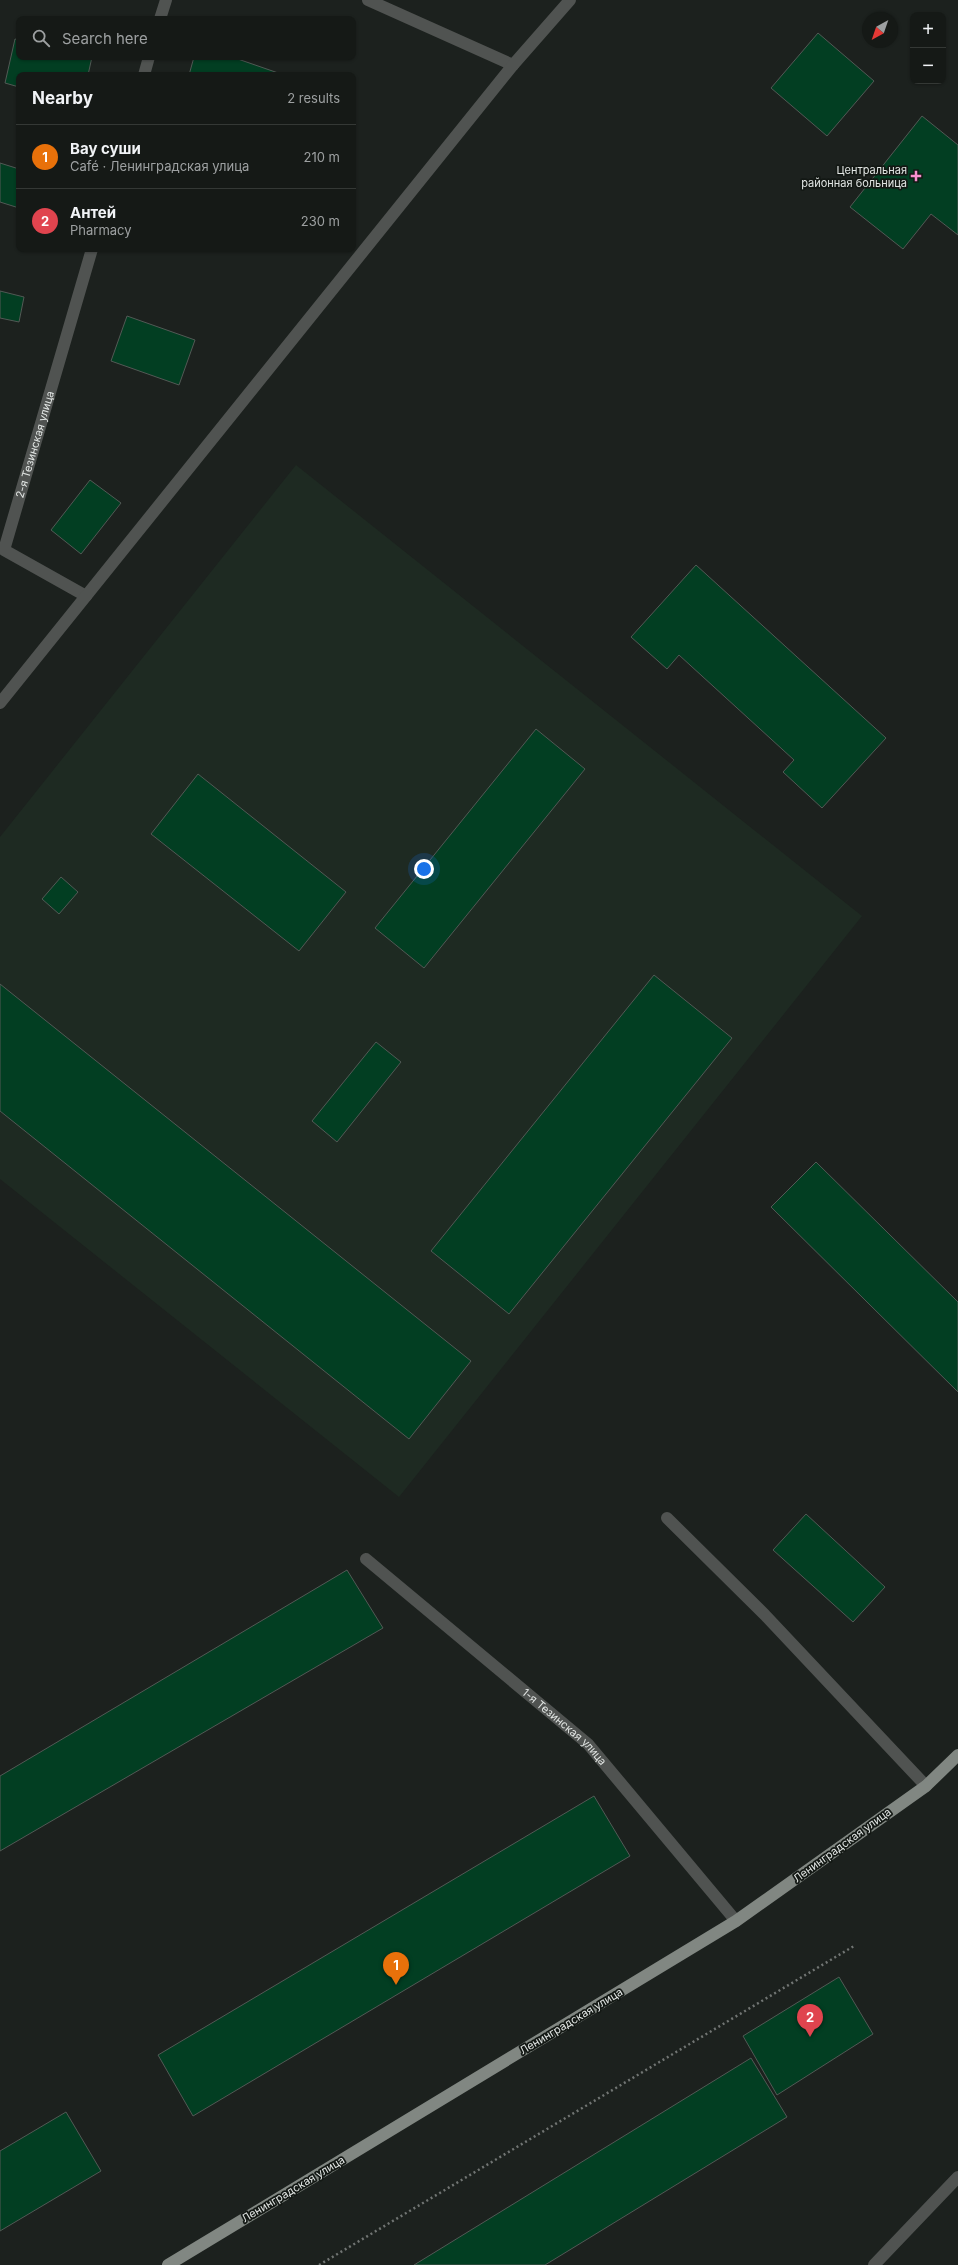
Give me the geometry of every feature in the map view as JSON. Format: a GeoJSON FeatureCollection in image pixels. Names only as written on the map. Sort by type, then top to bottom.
{"type":"FeatureCollection","features":[{"type":"Feature","properties":{"kind":"main road","name":"Ленинградская улица"},"geometry":{"type":"LineString","coordinates":[[168,2265],[736,1922],[926,1786],[958,1755]]}},
{"type":"Feature","properties":{"kind":"street"},"geometry":{"type":"LineString","coordinates":[[161,16],[166,0]]}},
{"type":"Feature","properties":{"kind":"street"},"geometry":{"type":"LineString","coordinates":[[368,0],[513,65]]}},
{"type":"Feature","properties":{"kind":"street"},"geometry":{"type":"LineString","coordinates":[[0,703],[513,65],[570,0]]}},
{"type":"Feature","properties":{"kind":"street"},"geometry":{"type":"LineString","coordinates":[[145,72],[148,60]]}},
{"type":"Feature","properties":{"kind":"street","name":"2-я Тезинская улица"},"geometry":{"type":"LineString","coordinates":[[86,596],[4,550],[91,252]]}},
{"type":"Feature","properties":{"kind":"street"},"geometry":{"type":"LineString","coordinates":[[667,1518],[765,1615],[926,1786]]}},
{"type":"Feature","properties":{"kind":"street","name":"1-я Тезинская улица"},"geometry":{"type":"LineString","coordinates":[[366,1559],[588,1744],[736,1922]]}},
{"type":"Feature","properties":{"kind":"street"},"geometry":{"type":"LineString","coordinates":[[874,2265],[958,2177]]}},
{"type":"Feature","properties":{"kind":"path"},"geometry":{"type":"LineString","coordinates":[[319,2265],[854,1946]]}},
{"type":"Feature","properties":{"kind":"shaded area"},"geometry":{"type":"Polygon","coordinates":[[[296,465],[862,916],[399,1497],[0,1179],[0,837],[296,465]]]}},
{"type":"Feature","properties":{"kind":"building"},"geometry":{"type":"Polygon","coordinates":[[[818,33],[874,81],[827,136],[771,88],[818,33]]]}},
{"type":"Feature","properties":{"kind":"building"},"geometry":{"type":"Polygon","coordinates":[[[15,39],[16,60],[91,60],[89,72],[16,72],[16,86],[5,83],[15,39]]]}},
{"type":"Feature","properties":{"kind":"building"},"geometry":{"type":"Polygon","coordinates":[[[193,60],[241,60],[275,72],[190,72],[193,60]]]}},
{"type":"Feature","properties":{"kind":"building","name":"Центральная районная больница"},"geometry":{"type":"Polygon","coordinates":[[[922,116],[958,145],[958,235],[931,214],[903,249],[850,207],[922,116]]]}},
{"type":"Feature","properties":{"kind":"building"},"geometry":{"type":"Polygon","coordinates":[[[0,163],[16,168],[16,207],[0,202],[0,163]]]}},
{"type":"Feature","properties":{"kind":"building"},"geometry":{"type":"Polygon","coordinates":[[[0,291],[24,297],[19,322],[0,318],[0,291]]]}},
{"type":"Feature","properties":{"kind":"building"},"geometry":{"type":"Polygon","coordinates":[[[127,316],[195,340],[179,385],[111,361],[127,316]]]}},
{"type":"Feature","properties":{"kind":"building"},"geometry":{"type":"Polygon","coordinates":[[[90,480],[121,503],[81,554],[51,530],[90,480]]]}},
{"type":"Feature","properties":{"kind":"building"},"geometry":{"type":"Polygon","coordinates":[[[696,565],[886,738],[822,808],[783,772],[794,760],[679,655],[667,669],[631,637],[696,565]]]}},
{"type":"Feature","properties":{"kind":"building"},"geometry":{"type":"Polygon","coordinates":[[[536,729],[585,769],[424,968],[375,928],[536,729]]]}},
{"type":"Feature","properties":{"kind":"building"},"geometry":{"type":"Polygon","coordinates":[[[198,774],[346,892],[299,951],[151,834],[198,774]]]}},
{"type":"Feature","properties":{"kind":"building"},"geometry":{"type":"Polygon","coordinates":[[[61,877],[78,892],[59,914],[42,899],[61,877]]]}},
{"type":"Feature","properties":{"kind":"building"},"geometry":{"type":"Polygon","coordinates":[[[654,975],[732,1038],[509,1314],[431,1251],[654,975]]]}},
{"type":"Feature","properties":{"kind":"building"},"geometry":{"type":"Polygon","coordinates":[[[0,984],[471,1361],[409,1439],[0,1111],[0,984]]]}},
{"type":"Feature","properties":{"kind":"building"},"geometry":{"type":"Polygon","coordinates":[[[376,1042],[401,1062],[337,1142],[312,1121],[376,1042]]]}},
{"type":"Feature","properties":{"kind":"building"},"geometry":{"type":"Polygon","coordinates":[[[816,1162],[958,1302],[958,1392],[771,1207],[816,1162]]]}},
{"type":"Feature","properties":{"kind":"building"},"geometry":{"type":"Polygon","coordinates":[[[806,1514],[885,1587],[853,1622],[773,1550],[806,1514]]]}},
{"type":"Feature","properties":{"kind":"building"},"geometry":{"type":"Polygon","coordinates":[[[347,1570],[383,1628],[0,1851],[0,1776],[347,1570]]]}},
{"type":"Feature","properties":{"kind":"building"},"geometry":{"type":"Polygon","coordinates":[[[594,1796],[630,1856],[193,2116],[158,2055],[594,1796]]]}},
{"type":"Feature","properties":{"kind":"building"},"geometry":{"type":"Polygon","coordinates":[[[839,1977],[873,2034],[777,2095],[743,2036],[839,1977]]]}},
{"type":"Feature","properties":{"kind":"building"},"geometry":{"type":"Polygon","coordinates":[[[751,2058],[787,2117],[545,2265],[414,2265],[751,2058]]]}},
{"type":"Feature","properties":{"kind":"building"},"geometry":{"type":"Polygon","coordinates":[[[66,2112],[101,2171],[0,2231],[0,2151],[66,2112]]]}},
{"type":"Feature","properties":{"kind":"place","name":"Центральная районная больница"},"geometry":{"type":"Point","coordinates":[916,176]}},
{"type":"Feature","properties":{"kind":"place","name":"Вау суши"},"geometry":{"type":"Point","coordinates":[396,1985]}},
{"type":"Feature","properties":{"kind":"place","name":"Антей"},"geometry":{"type":"Point","coordinates":[810,2037]}}]}
